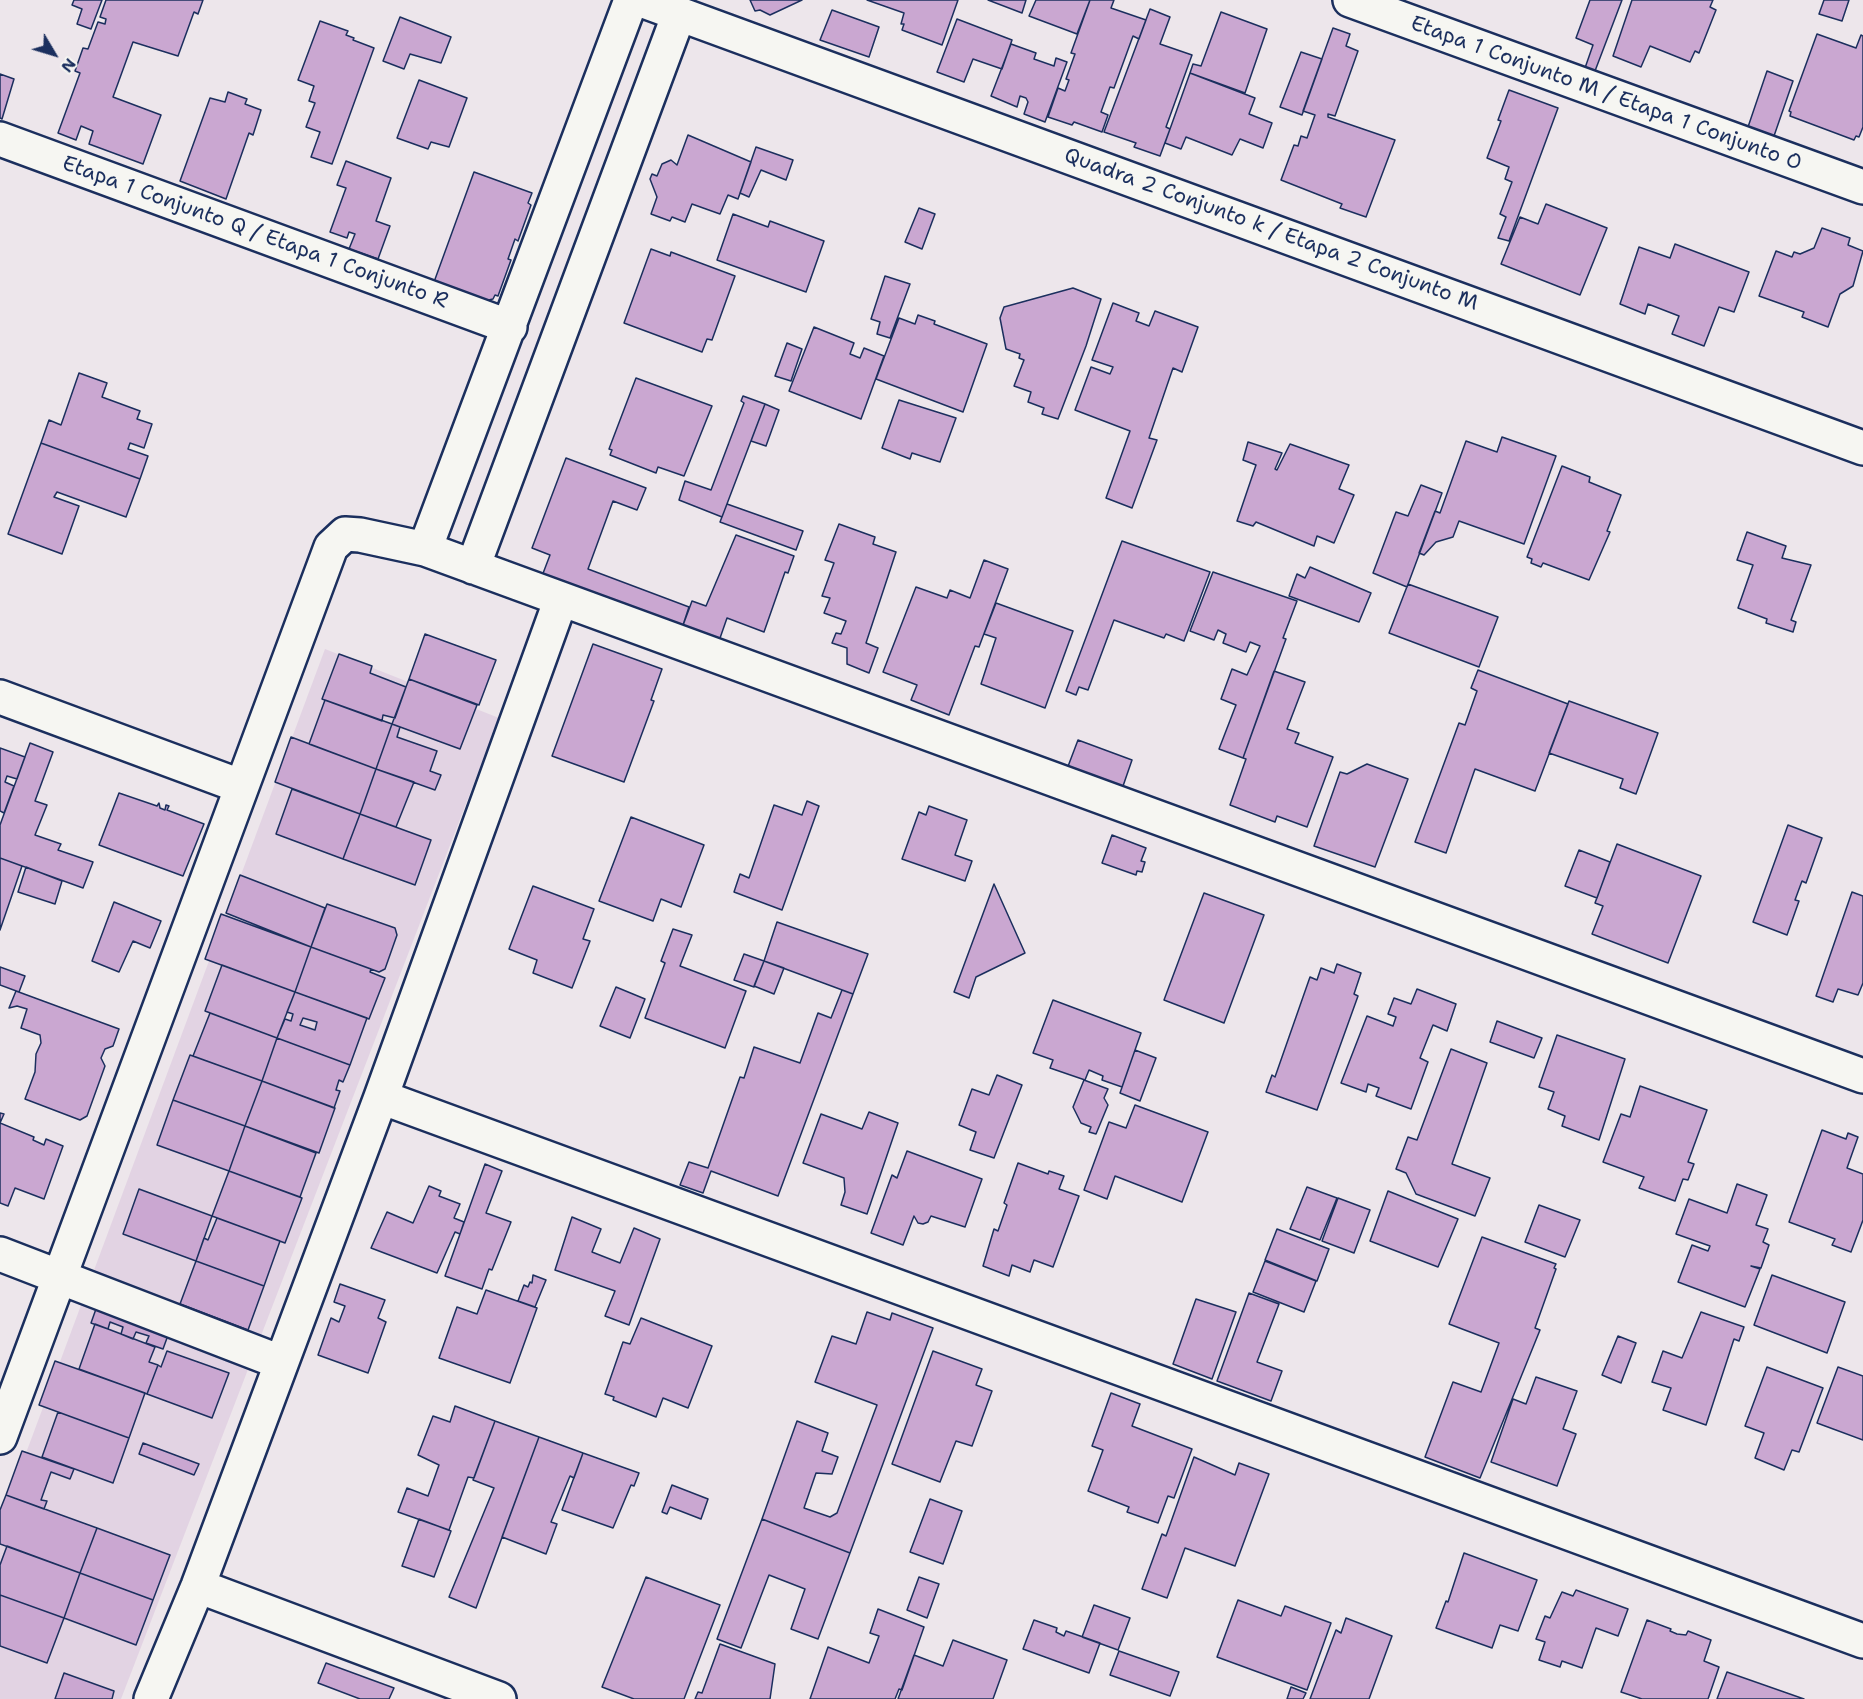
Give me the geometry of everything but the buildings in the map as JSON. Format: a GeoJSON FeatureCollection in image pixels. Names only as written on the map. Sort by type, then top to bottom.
{"type":"FeatureCollection","features":[{"type":"Feature","properties":{"kind":"street"},"geometry":{"type":"LineString","coordinates":[[425,549],[631,0]]}},
{"type":"Feature","properties":{"kind":"street","name":"Quadra 2 Conjunto k / Etapa 2 Conjunto M"},"geometry":{"type":"LineString","coordinates":[[641,0],[1863,448]]}},
{"type":"Feature","properties":{"kind":"street","name":"Etapa 1 Conjunto M / Etapa 1 Conjunto O"},"geometry":{"type":"LineString","coordinates":[[1350,0],[1863,187]]}},
{"type":"Feature","properties":{"kind":"street"},"geometry":{"type":"LineString","coordinates":[[473,567],[679,14]]}},
{"type":"Feature","properties":{"kind":"street","name":"Etapa 1 Conjunto Q / Etapa 1 Conjunto R"},"geometry":{"type":"LineString","coordinates":[[0,139],[510,327]]}},
{"type":"Feature","properties":{"kind":"street"},"geometry":{"type":"LineString","coordinates":[[0,1437],[58,1275],[331,547],[345,534],[425,549],[1863,1076]]}},
{"type":"Feature","properties":{"kind":"street"},"geometry":{"type":"LineString","coordinates":[[151,1699],[198,1586],[381,1096],[561,599]]}},
{"type":"Feature","properties":{"kind":"street"},"geometry":{"type":"LineString","coordinates":[[0,697],[240,786]]}},
{"type":"Feature","properties":{"kind":"street"},"geometry":{"type":"LineString","coordinates":[[381,1096],[1863,1641]]}},
{"type":"Feature","properties":{"kind":"street"},"geometry":{"type":"LineString","coordinates":[[0,1254],[280,1362]]}},
{"type":"Feature","properties":{"kind":"street"},"geometry":{"type":"LineString","coordinates":[[198,1586],[499,1699]]}},
{"type":"Feature","properties":{"kind":"shaded area"},"geometry":{"type":"Polygon","coordinates":[[[325,649],[499,718],[121,1699],[0,1699],[0,1523],[325,649]]]}}]}
